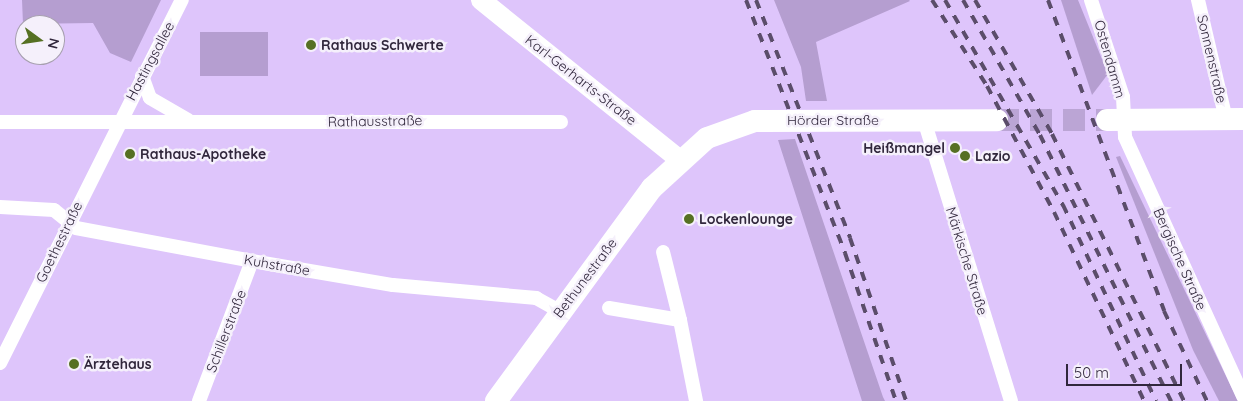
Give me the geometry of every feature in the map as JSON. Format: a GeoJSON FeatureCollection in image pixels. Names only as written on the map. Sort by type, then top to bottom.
{"type":"FeatureCollection","features":[{"type":"Feature","properties":{"kind":"main road","name":"Karl-Gerharts-Straße"},"geometry":{"type":"LineString","coordinates":[[481,0],[680,160]]}},
{"type":"Feature","properties":{"kind":"main road"},"geometry":{"type":"LineString","coordinates":[[1115,120],[1235,119]]}},
{"type":"Feature","properties":{"kind":"main road","name":"Hörder Straße"},"geometry":{"type":"LineString","coordinates":[[680,160],[706,138],[754,121],[997,120]]}},
{"type":"Feature","properties":{"kind":"main road","name":"Bethunestraße"},"geometry":{"type":"LineString","coordinates":[[496,401],[559,311],[652,188],[680,160]]}},
{"type":"Feature","properties":{"kind":"street","name":"Hastingsallee"},"geometry":{"type":"LineString","coordinates":[[118,122],[182,0]]}},
{"type":"Feature","properties":{"kind":"street","name":"Ostendamm"},"geometry":{"type":"LineString","coordinates":[[1091,0],[1123,97],[1115,120]]}},
{"type":"Feature","properties":{"kind":"street","name":"Sonnenstraße"},"geometry":{"type":"LineString","coordinates":[[1198,0],[1235,119]]}},
{"type":"Feature","properties":{"kind":"street","name":"Rathausstraße"},"geometry":{"type":"LineString","coordinates":[[142,76],[150,98],[189,120]]}},
{"type":"Feature","properties":{"kind":"street","name":"Rathausstraße"},"geometry":{"type":"LineString","coordinates":[[0,122],[189,120],[561,122]]}},
{"type":"Feature","properties":{"kind":"street","name":"Märkische Straße"},"geometry":{"type":"LineString","coordinates":[[924,120],[1011,401]]}},
{"type":"Feature","properties":{"kind":"street","name":"Bergische Straße"},"geometry":{"type":"LineString","coordinates":[[1115,120],[1125,137],[1243,396]]}},
{"type":"Feature","properties":{"kind":"street","name":"Goethestraße"},"geometry":{"type":"LineString","coordinates":[[0,363],[118,122]]}},
{"type":"Feature","properties":{"kind":"street","name":"Kuhstraße"},"geometry":{"type":"LineString","coordinates":[[0,207],[54,210],[70,220],[76,228],[393,285],[536,298],[559,311]]}},
{"type":"Feature","properties":{"kind":"street"},"geometry":{"type":"LineString","coordinates":[[663,252],[680,320],[696,401]]}},
{"type":"Feature","properties":{"kind":"street","name":"Schillerstraße"},"geometry":{"type":"LineString","coordinates":[[199,401],[252,261]]}},
{"type":"Feature","properties":{"kind":"street"},"geometry":{"type":"LineString","coordinates":[[609,308],[680,320]]}},
{"type":"Feature","properties":{"kind":"shaded area"},"geometry":{"type":"Polygon","coordinates":[[[22,0],[161,0],[131,62],[110,53],[93,23],[65,23],[65,15],[23,15],[22,0]]]}},
{"type":"Feature","properties":{"kind":"shaded area"},"geometry":{"type":"Polygon","coordinates":[[[774,0],[910,1],[816,42],[827,101],[806,101],[801,67],[774,0]]]}},
{"type":"Feature","properties":{"kind":"shaded area"},"geometry":{"type":"Polygon","coordinates":[[[1061,0],[1078,0],[1108,74],[1092,95],[1061,0]]]}},
{"type":"Feature","properties":{"kind":"shaded area"},"geometry":{"type":"Polygon","coordinates":[[[200,32],[268,32],[268,76],[200,76],[200,32]]]}},
{"type":"Feature","properties":{"kind":"shaded area"},"geometry":{"type":"Polygon","coordinates":[[[795,139],[885,401],[862,401],[778,140],[795,139]]]}},
{"type":"Feature","properties":{"kind":"shaded area"},"geometry":{"type":"Polygon","coordinates":[[[1120,156],[1238,401],[1219,401],[1193,350],[1116,157],[1120,156]]]}},
{"type":"Feature","properties":{"kind":"tunnel"},"geometry":{"type":"LineString","coordinates":[[997,120],[1107,120]]}},
{"type":"Feature","properties":{"kind":"railway"},"geometry":{"type":"LineString","coordinates":[[746,0],[845,253],[896,401]]}},
{"type":"Feature","properties":{"kind":"railway"},"geometry":{"type":"LineString","coordinates":[[756,0],[850,238],[906,401]]}},
{"type":"Feature","properties":{"kind":"railway"},"geometry":{"type":"LineString","coordinates":[[932,0],[987,86],[1054,212],[1144,401]]}},
{"type":"Feature","properties":{"kind":"railway"},"geometry":{"type":"LineString","coordinates":[[945,0],[1063,205],[1156,401]]}},
{"type":"Feature","properties":{"kind":"railway"},"geometry":{"type":"LineString","coordinates":[[963,0],[1040,135],[1171,401]]}},
{"type":"Feature","properties":{"kind":"railway"},"geometry":{"type":"LineString","coordinates":[[975,0],[1052,134],[1184,401]]}},
{"type":"Feature","properties":{"kind":"railway"},"geometry":{"type":"LineString","coordinates":[[1048,0],[1164,311],[1207,401]]}},
{"type":"Feature","properties":{"kind":"place","name":"Rathaus Schwerte"},"geometry":{"type":"Point","coordinates":[311,45]}},
{"type":"Feature","properties":{"kind":"place","name":"Heißmangel"},"geometry":{"type":"Point","coordinates":[955,148]}},
{"type":"Feature","properties":{"kind":"place","name":"Rathaus-Apotheke"},"geometry":{"type":"Point","coordinates":[130,154]}},
{"type":"Feature","properties":{"kind":"place","name":"Lazio"},"geometry":{"type":"Point","coordinates":[965,156]}},
{"type":"Feature","properties":{"kind":"place","name":"Lockenlounge"},"geometry":{"type":"Point","coordinates":[689,219]}},
{"type":"Feature","properties":{"kind":"place","name":"Ärztehaus"},"geometry":{"type":"Point","coordinates":[74,364]}}]}
